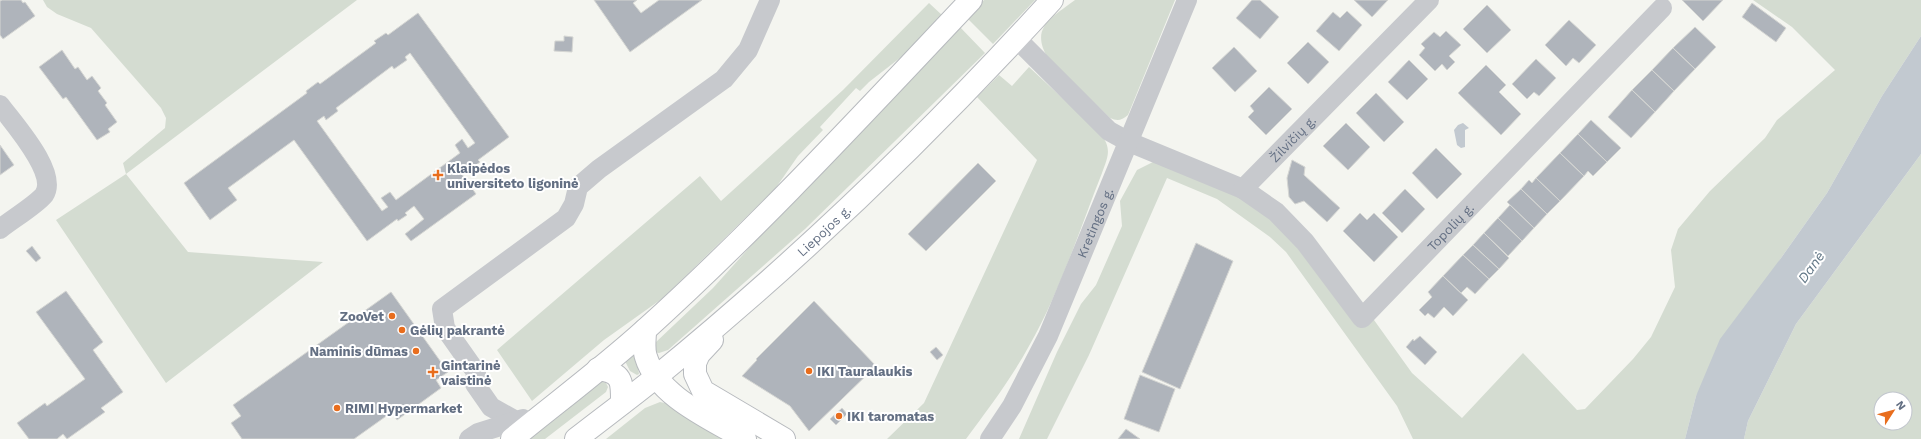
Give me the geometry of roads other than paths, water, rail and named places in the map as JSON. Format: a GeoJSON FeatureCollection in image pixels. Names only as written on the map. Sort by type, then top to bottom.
{"type":"FeatureCollection","features":[{"type":"Feature","properties":{"kind":"main road","name":"Liepojos g."},"geometry":{"type":"LineString","coordinates":[[576,439],[655,378],[721,323],[837,217],[1017,39],[1052,0]]}},
{"type":"Feature","properties":{"kind":"main road"},"geometry":{"type":"LineString","coordinates":[[514,430],[541,416],[645,330],[773,208],[964,4]]}},
{"type":"Feature","properties":{"kind":"main road"},"geometry":{"type":"LineString","coordinates":[[721,323],[716,335],[699,354],[695,363],[695,374],[698,384],[703,391],[784,439]]}},
{"type":"Feature","properties":{"kind":"main road"},"geometry":{"type":"LineString","coordinates":[[645,330],[646,357],[655,378],[673,395],[745,439]]}},
{"type":"Feature","properties":{"kind":"main road"},"geometry":{"type":"LineString","coordinates":[[598,369],[611,371],[619,378],[622,385],[622,403]]}},
{"type":"Feature","properties":{"kind":"main road"},"geometry":{"type":"LineString","coordinates":[[599,422],[618,419],[646,399],[655,395],[673,395]]}},
{"type":"Feature","properties":{"kind":"street"},"geometry":{"type":"LineString","coordinates":[[514,430],[491,407],[475,384],[476,372],[445,328],[442,309],[566,218],[574,204],[578,187],[599,169],[724,79],[748,50],[770,0]]}},
{"type":"Feature","properties":{"kind":"street","name":"Kretingos g."},"geometry":{"type":"LineString","coordinates":[[990,439],[1016,400],[1048,336],[1187,0]]}},
{"type":"Feature","properties":{"kind":"street","name":"Žilvičių g."},"geometry":{"type":"LineString","coordinates":[[1243,189],[1429,0]]}},
{"type":"Feature","properties":{"kind":"street","name":"Topolių g."},"geometry":{"type":"LineString","coordinates":[[1243,189],[1276,212],[1305,242],[1362,318],[1662,8]]}},
{"type":"Feature","properties":{"kind":"street"},"geometry":{"type":"LineString","coordinates":[[1017,39],[1109,130],[1129,142],[1243,189]]}},
{"type":"Feature","properties":{"kind":"street"},"geometry":{"type":"LineString","coordinates":[[0,106],[39,160],[48,179],[44,195],[0,229]]}},
{"type":"Feature","properties":{"kind":"street"},"geometry":{"type":"LineString","coordinates":[[474,436],[491,407]]}},
{"type":"Feature","properties":{"kind":"street"},"geometry":{"type":"LineString","coordinates":[[474,436],[514,430]]}},
{"type":"Feature","properties":{"kind":"water","name":"Danė"},"geometry":{"type":"Polygon","coordinates":[[[1921,36],[1921,154],[1796,324],[1748,421],[1744,439],[1685,439],[1696,396],[1720,339],[1781,258],[1827,193],[1882,96],[1921,36]]]}},
{"type":"Feature","properties":{"kind":"water"},"geometry":{"type":"Polygon","coordinates":[[[1463,123],[1469,128],[1465,130],[1465,147],[1461,148],[1457,145],[1454,130],[1458,125],[1463,123]]]}},
{"type":"Feature","properties":{"kind":"place","name":"Klaipėdos universiteto ligoninė"},"geometry":{"type":"Point","coordinates":[438,175]}},
{"type":"Feature","properties":{"kind":"place","name":"ZooVet"},"geometry":{"type":"Point","coordinates":[392,316]}},
{"type":"Feature","properties":{"kind":"place","name":"Gėlių pakrantė"},"geometry":{"type":"Point","coordinates":[402,330]}},
{"type":"Feature","properties":{"kind":"place","name":"Naminis dūmas"},"geometry":{"type":"Point","coordinates":[416,351]}},
{"type":"Feature","properties":{"kind":"place","name":"IKI Tauralaukis"},"geometry":{"type":"Point","coordinates":[809,371]}},
{"type":"Feature","properties":{"kind":"place","name":"Gintarinė vaistinė"},"geometry":{"type":"Point","coordinates":[433,372]}},
{"type":"Feature","properties":{"kind":"place","name":"RIMI Hypermarket"},"geometry":{"type":"Point","coordinates":[337,408]}},
{"type":"Feature","properties":{"kind":"place","name":"IKI taromatas"},"geometry":{"type":"Point","coordinates":[839,416]}}]}
